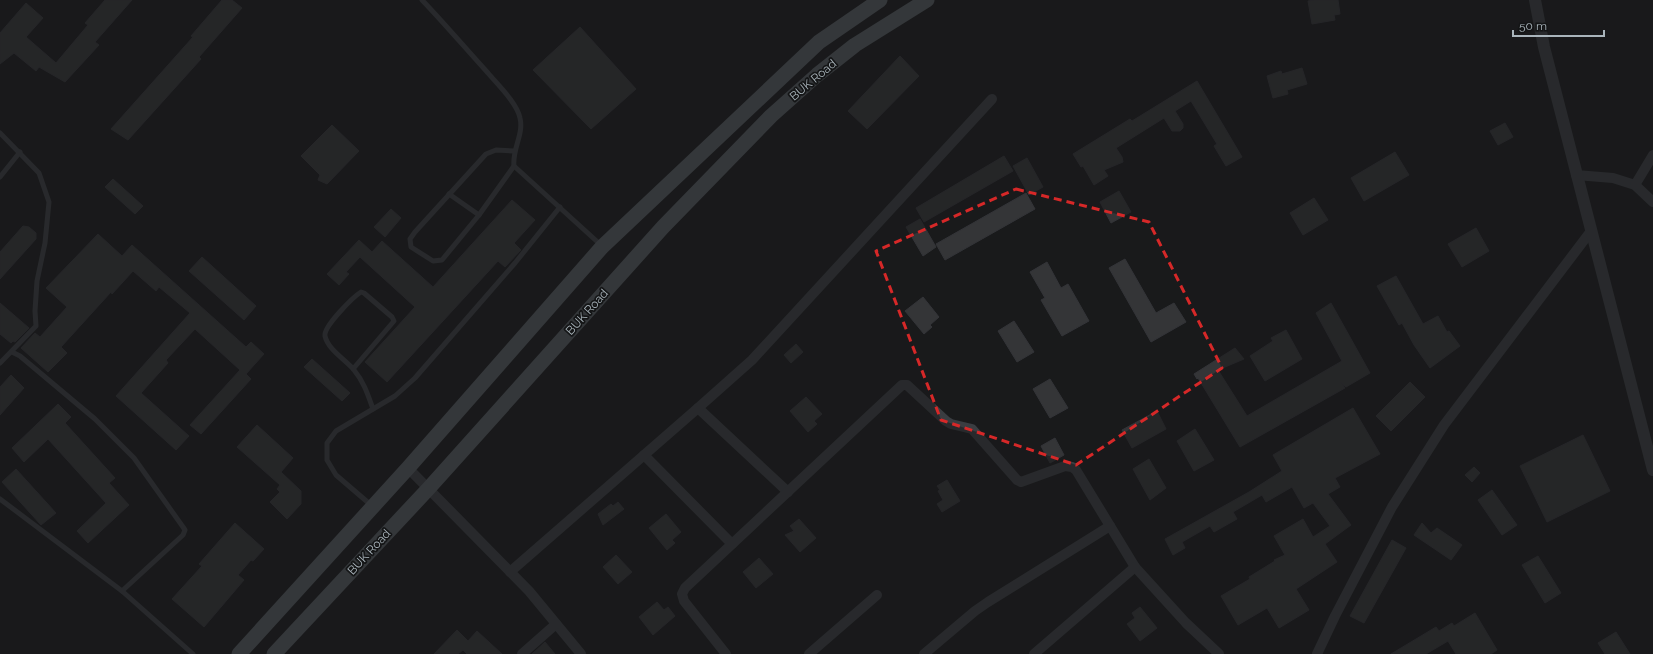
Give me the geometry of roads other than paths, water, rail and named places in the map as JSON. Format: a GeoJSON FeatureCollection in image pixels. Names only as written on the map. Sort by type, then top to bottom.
{"type":"FeatureCollection","features":[{"type":"Feature","properties":{"kind":"main road","name":"BUK Road"},"geometry":{"type":"LineString","coordinates":[[239,654],[408,468],[602,247],[819,42],[880,0]]}},
{"type":"Feature","properties":{"kind":"main road","name":"BUK Road"},"geometry":{"type":"LineString","coordinates":[[274,654],[429,488],[663,227],[771,116],[817,75],[855,46],[927,0]]}},
{"type":"Feature","properties":{"kind":"street"},"geometry":{"type":"LineString","coordinates":[[1535,0],[1544,47],[1576,175],[1650,443],[1653,470]]}},
{"type":"Feature","properties":{"kind":"street"},"geometry":{"type":"LineString","coordinates":[[510,572],[752,360],[992,99]]}},
{"type":"Feature","properties":{"kind":"street"},"geometry":{"type":"LineString","coordinates":[[1635,185],[1653,155]]}},
{"type":"Feature","properties":{"kind":"street"},"geometry":{"type":"LineString","coordinates":[[1576,175],[1613,178],[1635,185],[1653,202]]}},
{"type":"Feature","properties":{"kind":"street"},"geometry":{"type":"LineString","coordinates":[[1317,654],[1335,616],[1392,507],[1444,425],[1591,231]]}},
{"type":"Feature","properties":{"kind":"street"},"geometry":{"type":"LineString","coordinates":[[726,654],[684,601],[682,594],[685,588],[902,385],[907,384],[946,421],[951,424],[972,429],[1017,480],[1021,482],[1065,466],[1072,467],[1076,470],[1135,567],[1186,623],[1219,654]]}},
{"type":"Feature","properties":{"kind":"street"},"geometry":{"type":"LineString","coordinates":[[698,408],[788,492]]}},
{"type":"Feature","properties":{"kind":"street"},"geometry":{"type":"LineString","coordinates":[[644,455],[732,544]]}},
{"type":"Feature","properties":{"kind":"street"},"geometry":{"type":"LineString","coordinates":[[408,468],[529,592],[581,654]]}},
{"type":"Feature","properties":{"kind":"street"},"geometry":{"type":"LineString","coordinates":[[924,654],[979,608],[1110,526]]}},
{"type":"Feature","properties":{"kind":"street"},"geometry":{"type":"LineString","coordinates":[[1034,654],[1135,567]]}},
{"type":"Feature","properties":{"kind":"street"},"geometry":{"type":"LineString","coordinates":[[809,654],[877,595]]}},
{"type":"Feature","properties":{"kind":"street"},"geometry":{"type":"LineString","coordinates":[[522,654],[556,624]]}},
{"type":"Feature","properties":{"kind":"lane"},"geometry":{"type":"LineString","coordinates":[[422,0],[511,100],[520,116],[521,125],[514,151],[514,166],[602,247]]}},
{"type":"Feature","properties":{"kind":"lane"},"geometry":{"type":"LineString","coordinates":[[0,133],[39,173],[49,202],[45,243],[36,281],[36,326],[0,363]]}},
{"type":"Feature","properties":{"kind":"lane"},"geometry":{"type":"LineString","coordinates":[[514,151],[496,150],[486,154],[410,239],[411,247],[434,261],[442,260],[479,215],[514,166]]}},
{"type":"Feature","properties":{"kind":"lane"},"geometry":{"type":"LineString","coordinates":[[0,178],[20,152]]}},
{"type":"Feature","properties":{"kind":"lane"},"geometry":{"type":"LineString","coordinates":[[450,194],[479,215]]}},
{"type":"Feature","properties":{"kind":"lane"},"geometry":{"type":"LineString","coordinates":[[373,507],[336,475],[327,460],[327,443],[336,431],[395,396],[415,378],[515,263],[560,207]]}},
{"type":"Feature","properties":{"kind":"lane"},"geometry":{"type":"LineString","coordinates":[[353,369],[394,321],[392,317],[361,292],[325,330],[325,336],[329,345],[353,369],[364,383],[373,409]]}},
{"type":"Feature","properties":{"kind":"lane"},"geometry":{"type":"LineString","coordinates":[[12,352],[20,356],[95,419],[134,458],[183,527],[183,535],[122,591]]}},
{"type":"Feature","properties":{"kind":"lane"},"geometry":{"type":"LineString","coordinates":[[0,499],[122,591],[193,654]]}}]}
